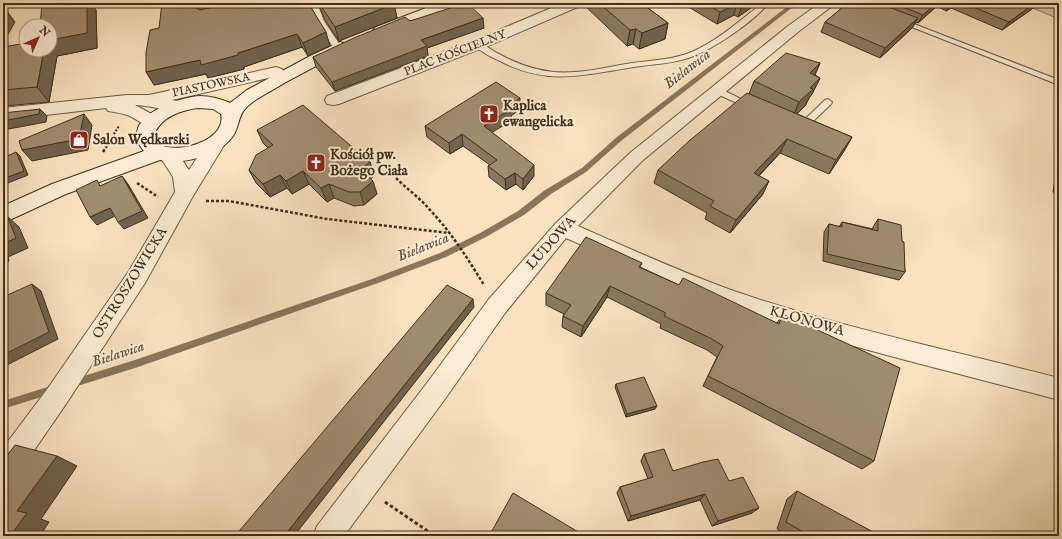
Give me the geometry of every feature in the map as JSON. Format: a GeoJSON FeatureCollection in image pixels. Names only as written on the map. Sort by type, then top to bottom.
{"type":"FeatureCollection","features":[{"type":"Feature","properties":{"kind":"main road","name":"PIASTOWSKA"},"geometry":{"type":"LineString","coordinates":[[231,119],[237,106],[253,94],[318,58],[453,3]]}},
{"type":"Feature","properties":{"kind":"main road","name":"PIASTOWSKA"},"geometry":{"type":"LineString","coordinates":[[208,102],[276,72],[318,58]]}},
{"type":"Feature","properties":{"kind":"main road"},"geometry":{"type":"LineString","coordinates":[[3,215],[58,189],[163,154],[180,155],[193,153],[205,148],[217,142],[225,134],[230,126],[231,119],[229,112],[224,107],[208,102],[188,103],[178,106],[164,113],[133,144],[74,178],[58,189]]}},
{"type":"Feature","properties":{"kind":"main road"},"geometry":{"type":"LineString","coordinates":[[150,127],[146,141],[151,148],[163,154],[183,176],[182,197]]}},
{"type":"Feature","properties":{"kind":"main road","name":"OSTROSZOWICKA"},"geometry":{"type":"LineString","coordinates":[[3,471],[57,396],[137,277],[182,197],[217,142]]}},
{"type":"Feature","properties":{"kind":"street","name":"PLAC KOŚCIELNY"},"geometry":{"type":"LineString","coordinates":[[333,100],[524,27],[575,3]]}},
{"type":"Feature","properties":{"kind":"street","name":"LUDOWA"},"geometry":{"type":"LineString","coordinates":[[328,536],[496,306],[563,228],[636,157],[793,29],[829,3]]}},
{"type":"Feature","properties":{"kind":"street","name":"PIASTOWSKA"},"geometry":{"type":"LineString","coordinates":[[147,100],[276,72]]}},
{"type":"Feature","properties":{"kind":"street"},"geometry":{"type":"LineString","coordinates":[[3,114],[96,103],[147,100],[178,106]]}},
{"type":"Feature","properties":{"kind":"street"},"geometry":{"type":"LineString","coordinates":[[96,103],[132,110],[150,127]]}},
{"type":"Feature","properties":{"kind":"street","name":"KLONOWA"},"geometry":{"type":"LineString","coordinates":[[563,228],[679,280],[753,306],[889,345],[1059,389]]}},
{"type":"Feature","properties":{"kind":"lane"},"geometry":{"type":"LineString","coordinates":[[314,3],[316,13],[324,28],[352,43]]}},
{"type":"Feature","properties":{"kind":"lane"},"geometry":{"type":"LineString","coordinates":[[478,45],[496,58],[513,65],[556,75],[576,74],[670,61],[688,56],[702,49],[734,28],[764,4]]}},
{"type":"Feature","properties":{"kind":"lane"},"geometry":{"type":"LineString","coordinates":[[892,18],[1059,83]]}},
{"type":"Feature","properties":{"kind":"lane"},"geometry":{"type":"LineString","coordinates":[[718,91],[759,110]]}},
{"type":"Feature","properties":{"kind":"lane"},"geometry":{"type":"LineString","coordinates":[[794,125],[801,128],[828,102]]}},
{"type":"Feature","properties":{"kind":"path"},"geometry":{"type":"LineString","coordinates":[[396,178],[421,200],[449,233],[496,306]]}},
{"type":"Feature","properties":{"kind":"path"},"geometry":{"type":"LineString","coordinates":[[182,197],[229,200],[327,220],[379,224],[449,233]]}},
{"type":"Feature","properties":{"kind":"path"},"geometry":{"type":"LineString","coordinates":[[364,488],[435,536]]}},
{"type":"Feature","properties":{"kind":"shaded area"},"geometry":{"type":"Polygon","coordinates":[[[1059,3],[1059,19],[1023,4],[1059,3]]]}},
{"type":"Feature","properties":{"kind":"building"},"geometry":{"type":"Polygon","coordinates":[[[87,3],[87,33],[58,38],[58,18],[41,18],[42,4],[87,3]]]}},
{"type":"Feature","properties":{"kind":"building"},"geometry":{"type":"Polygon","coordinates":[[[162,3],[199,3],[195,7],[200,10],[232,3],[310,3],[326,32],[303,43],[297,34],[238,53],[238,55],[201,65],[200,60],[146,72],[146,53],[150,30],[159,28],[162,3]]]}},
{"type":"Feature","properties":{"kind":"building"},"geometry":{"type":"Polygon","coordinates":[[[320,3],[393,3],[394,4],[335,27],[320,3]]]}},
{"type":"Feature","properties":{"kind":"building"},"geometry":{"type":"Polygon","coordinates":[[[466,3],[483,18],[421,40],[427,46],[332,82],[313,57],[405,17],[410,21],[466,3]]]}},
{"type":"Feature","properties":{"kind":"building"},"geometry":{"type":"Polygon","coordinates":[[[599,3],[641,3],[668,23],[642,33],[636,29],[630,30],[599,3]]]}},
{"type":"Feature","properties":{"kind":"building"},"geometry":{"type":"Polygon","coordinates":[[[704,3],[745,3],[742,6],[737,4],[720,12],[704,3]]]}},
{"type":"Feature","properties":{"kind":"building"},"geometry":{"type":"Polygon","coordinates":[[[848,3],[878,3],[918,18],[885,48],[825,22],[848,3]]]}},
{"type":"Feature","properties":{"kind":"building"},"geometry":{"type":"Polygon","coordinates":[[[893,3],[936,3],[923,15],[893,3]]]}},
{"type":"Feature","properties":{"kind":"building"},"geometry":{"type":"Polygon","coordinates":[[[964,3],[1035,3],[1009,22],[964,3]]]}},
{"type":"Feature","properties":{"kind":"building"},"geometry":{"type":"Polygon","coordinates":[[[18,44],[18,58],[42,58],[37,87],[3,90],[3,47],[18,44]]]}},
{"type":"Feature","properties":{"kind":"building"},"geometry":{"type":"Polygon","coordinates":[[[786,53],[820,63],[810,73],[820,78],[810,88],[813,89],[799,102],[754,81],[786,53]]]}},
{"type":"Feature","properties":{"kind":"building"},"geometry":{"type":"Polygon","coordinates":[[[496,82],[520,98],[508,106],[511,109],[484,126],[534,165],[523,179],[515,173],[505,179],[488,166],[497,160],[462,134],[449,143],[425,126],[496,82]]]}},
{"type":"Feature","properties":{"kind":"building"},"geometry":{"type":"Polygon","coordinates":[[[747,93],[852,137],[836,160],[787,139],[754,173],[769,181],[736,220],[710,206],[714,201],[658,170],[689,141],[747,93]]]}},
{"type":"Feature","properties":{"kind":"building","name":"Kościół pw. Bożego Ciała"},"geometry":{"type":"Polygon","coordinates":[[[303,105],[370,162],[360,170],[373,181],[360,192],[349,192],[329,184],[321,188],[303,171],[286,181],[280,175],[263,184],[249,170],[256,155],[273,145],[257,130],[303,105]]]}},
{"type":"Feature","properties":{"kind":"building"},"geometry":{"type":"Polygon","coordinates":[[[40,109],[39,114],[3,121],[3,113],[40,109]]]}},
{"type":"Feature","properties":{"kind":"building"},"geometry":{"type":"Polygon","coordinates":[[[84,114],[79,139],[22,150],[19,141],[84,114]]]}},
{"type":"Feature","properties":{"kind":"building"},"geometry":{"type":"Polygon","coordinates":[[[16,152],[24,171],[3,179],[3,158],[16,152]]]}},
{"type":"Feature","properties":{"kind":"building"},"geometry":{"type":"Polygon","coordinates":[[[122,176],[142,211],[118,222],[110,208],[90,217],[76,190],[97,180],[100,186],[122,176]]]}},
{"type":"Feature","properties":{"kind":"building"},"geometry":{"type":"Polygon","coordinates":[[[7,216],[16,238],[3,244],[3,218],[7,216]]]}},
{"type":"Feature","properties":{"kind":"building"},"geometry":{"type":"Polygon","coordinates":[[[878,219],[901,225],[902,241],[904,242],[905,272],[827,254],[829,224],[842,227],[842,222],[878,231],[878,219]]]}},
{"type":"Feature","properties":{"kind":"building"},"geometry":{"type":"Polygon","coordinates":[[[586,237],[642,263],[639,267],[679,285],[683,278],[779,324],[783,314],[900,368],[874,461],[708,376],[723,346],[712,339],[664,316],[666,313],[610,286],[583,326],[563,316],[571,305],[546,293],[586,237]]]}},
{"type":"Feature","properties":{"kind":"building"},"geometry":{"type":"Polygon","coordinates":[[[32,284],[49,332],[3,355],[3,297],[32,284]]]}},
{"type":"Feature","properties":{"kind":"building"},"geometry":{"type":"Polygon","coordinates":[[[447,285],[473,299],[284,536],[235,536],[447,285]]]}},
{"type":"Feature","properties":{"kind":"building"},"geometry":{"type":"Polygon","coordinates":[[[644,377],[657,406],[627,414],[616,384],[644,377]]]}},
{"type":"Feature","properties":{"kind":"building"},"geometry":{"type":"Polygon","coordinates":[[[15,445],[57,456],[17,511],[27,513],[10,536],[3,536],[3,461],[15,445]]]}},
{"type":"Feature","properties":{"kind":"building"},"geometry":{"type":"Polygon","coordinates":[[[664,449],[673,471],[718,459],[729,481],[743,477],[759,508],[718,521],[705,494],[631,516],[620,487],[653,477],[644,454],[664,449]]]}},
{"type":"Feature","properties":{"kind":"building"},"geometry":{"type":"Polygon","coordinates":[[[797,491],[875,533],[874,536],[810,536],[786,522],[797,491]]]}},
{"type":"Feature","properties":{"kind":"building"},"geometry":{"type":"Polygon","coordinates":[[[513,493],[585,536],[489,536],[513,493]]]}},
{"type":"Feature","properties":{"kind":"waterway","name":"Bielawica"},"geometry":{"type":"LineString","coordinates":[[71,384],[135,364],[375,281],[443,255],[483,235],[521,213],[548,192],[584,170],[619,139],[795,3]]}},
{"type":"Feature","properties":{"kind":"waterway","name":"Bielawica"},"geometry":{"type":"LineString","coordinates":[[3,405],[54,389]]}},
{"type":"Feature","properties":{"kind":"place","name":"Kaplica ewangelicka"},"geometry":{"type":"Point","coordinates":[489,114]}},
{"type":"Feature","properties":{"kind":"place","name":"Salon Wędkarski"},"geometry":{"type":"Point","coordinates":[79,140]}},
{"type":"Feature","properties":{"kind":"place","name":"Kościół pw. Bożego Ciała"},"geometry":{"type":"Point","coordinates":[316,163]}}]}
